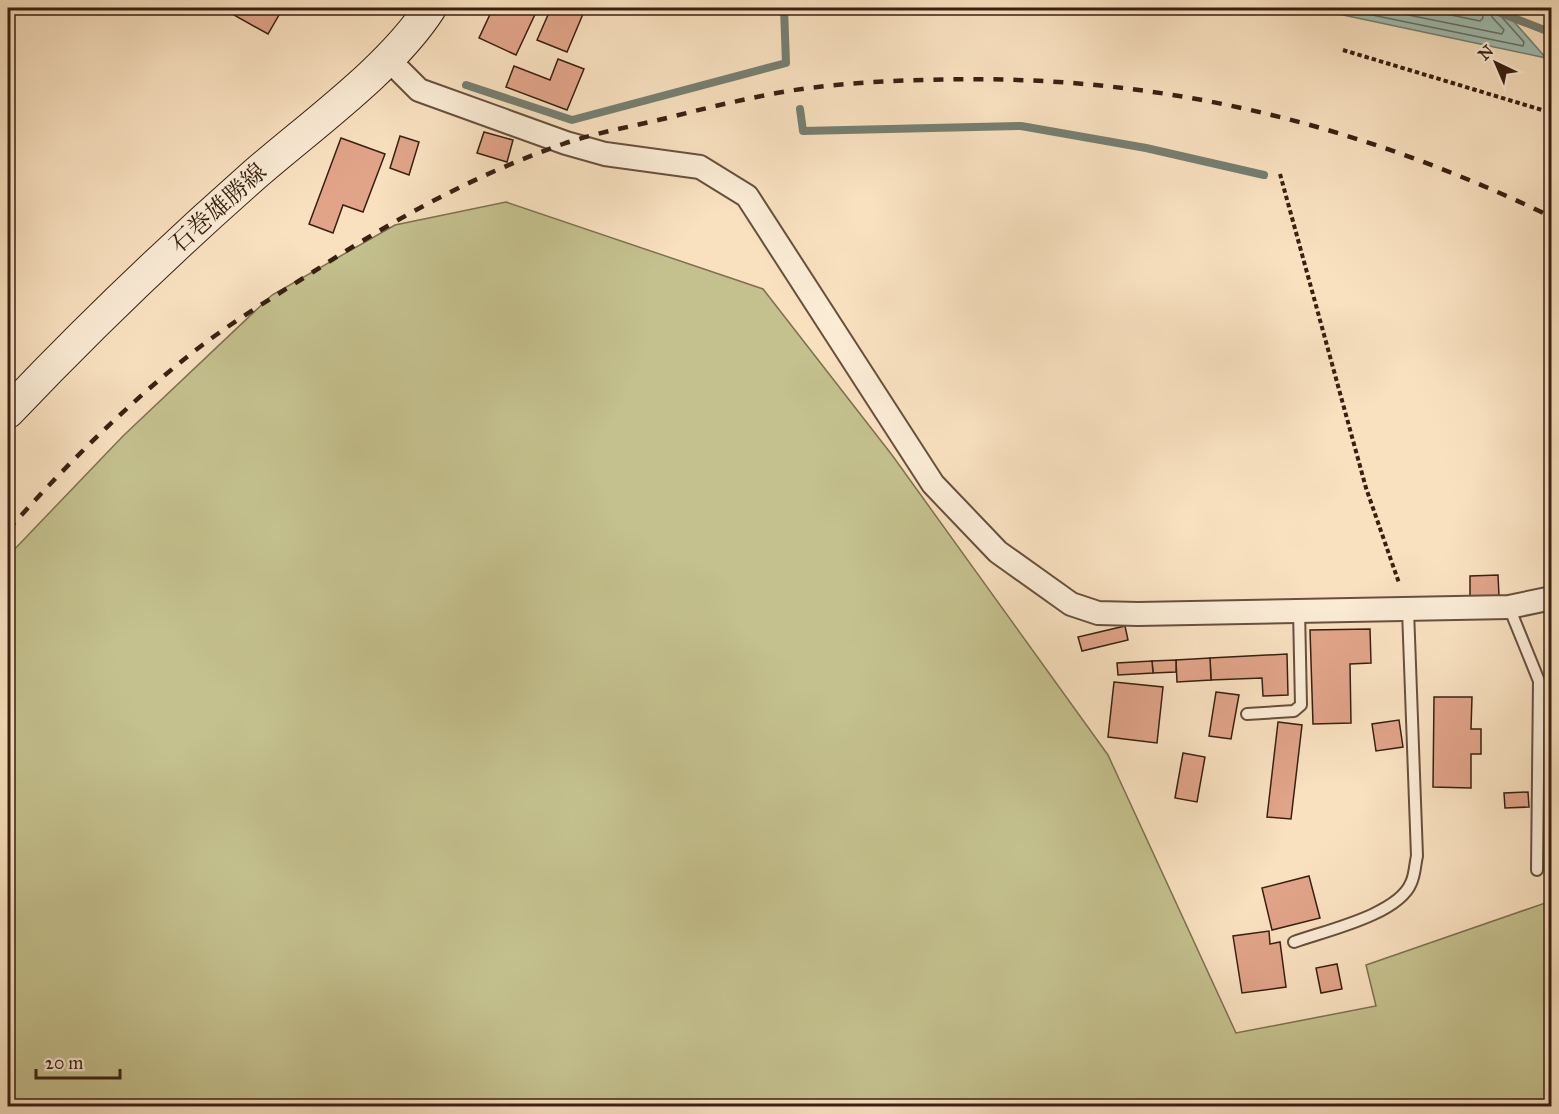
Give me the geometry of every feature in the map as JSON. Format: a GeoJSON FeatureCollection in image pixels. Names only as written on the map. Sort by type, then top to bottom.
{"type":"FeatureCollection","features":[{"type":"Feature","properties":{"kind":"main road","name":"石巻雄勝線"},"geometry":{"type":"LineString","coordinates":[[8,412],[87,330],[212,212],[388,59],[420,23],[430,8]]}},
{"type":"Feature","properties":{"kind":"street"},"geometry":{"type":"LineString","coordinates":[[388,59],[419,90],[566,143],[605,154],[700,167],[747,196],[933,484],[998,552],[1071,603],[1098,613],[1138,614],[1299,609],[1509,608],[1551,598]]}},
{"type":"Feature","properties":{"kind":"lane"},"geometry":{"type":"LineString","coordinates":[[1509,608],[1539,681],[1537,870]]}},
{"type":"Feature","properties":{"kind":"lane"},"geometry":{"type":"LineString","coordinates":[[1247,714],[1294,711],[1301,705],[1299,609]]}},
{"type":"Feature","properties":{"kind":"lane"},"geometry":{"type":"LineString","coordinates":[[1294,942],[1383,910],[1401,897],[1411,884],[1417,856],[1408,610]]}},
{"type":"Feature","properties":{"kind":"path"},"geometry":{"type":"LineString","coordinates":[[1343,50],[1551,113]]}},
{"type":"Feature","properties":{"kind":"path"},"geometry":{"type":"LineString","coordinates":[[1280,174],[1366,488],[1408,610]]}},
{"type":"Feature","properties":{"kind":"shaded area"},"geometry":{"type":"Polygon","coordinates":[[[506,202],[763,289],[892,455],[1108,755],[1236,1033],[1376,1006],[1366,965],[1551,901],[1551,1106],[8,1106],[8,556],[123,436],[272,295],[395,225],[506,202]]]}},
{"type":"Feature","properties":{"kind":"water"},"geometry":{"type":"Polygon","coordinates":[[[1310,8],[1502,8],[1546,58],[1310,8]]]}},
{"type":"Feature","properties":{"kind":"building"},"geometry":{"type":"Polygon","coordinates":[[[226,8],[283,8],[268,34],[225,10],[226,8]]]}},
{"type":"Feature","properties":{"kind":"building"},"geometry":{"type":"Polygon","coordinates":[[[493,8],[538,8],[516,55],[479,38],[493,8]]]}},
{"type":"Feature","properties":{"kind":"building"},"geometry":{"type":"Polygon","coordinates":[[[551,8],[568,8],[583,14],[567,52],[537,40],[551,8]]]}},
{"type":"Feature","properties":{"kind":"building"},"geometry":{"type":"Polygon","coordinates":[[[558,59],[584,69],[567,110],[506,87],[514,66],[550,80],[558,59]]]}},
{"type":"Feature","properties":{"kind":"building"},"geometry":{"type":"Polygon","coordinates":[[[484,132],[513,140],[507,162],[477,153],[484,132]]]}},
{"type":"Feature","properties":{"kind":"building"},"geometry":{"type":"Polygon","coordinates":[[[400,136],[419,142],[409,175],[390,168],[400,136]]]}},
{"type":"Feature","properties":{"kind":"building"},"geometry":{"type":"Polygon","coordinates":[[[341,138],[385,154],[363,212],[343,205],[333,233],[309,224],[341,138]]]}},
{"type":"Feature","properties":{"kind":"building"},"geometry":{"type":"Polygon","coordinates":[[[1498,575],[1499,596],[1470,597],[1470,576],[1498,575]]]}},
{"type":"Feature","properties":{"kind":"building"},"geometry":{"type":"Polygon","coordinates":[[[1125,626],[1128,640],[1082,651],[1078,637],[1125,626]]]}},
{"type":"Feature","properties":{"kind":"building"},"geometry":{"type":"Polygon","coordinates":[[[1370,629],[1371,663],[1350,664],[1351,723],[1313,724],[1310,630],[1370,629]]]}},
{"type":"Feature","properties":{"kind":"building"},"geometry":{"type":"Polygon","coordinates":[[[1287,654],[1288,695],[1263,696],[1262,678],[1211,680],[1210,658],[1287,654]]]}},
{"type":"Feature","properties":{"kind":"building"},"geometry":{"type":"Polygon","coordinates":[[[1210,658],[1211,680],[1177,682],[1176,660],[1210,658]]]}},
{"type":"Feature","properties":{"kind":"building"},"geometry":{"type":"Polygon","coordinates":[[[1176,660],[1176,672],[1153,673],[1152,661],[1176,660]]]}},
{"type":"Feature","properties":{"kind":"building"},"geometry":{"type":"Polygon","coordinates":[[[1152,661],[1153,673],[1118,675],[1117,663],[1152,661]]]}},
{"type":"Feature","properties":{"kind":"building"},"geometry":{"type":"Polygon","coordinates":[[[1114,682],[1163,687],[1157,743],[1108,737],[1114,682]]]}},
{"type":"Feature","properties":{"kind":"building"},"geometry":{"type":"Polygon","coordinates":[[[1216,692],[1239,695],[1231,739],[1209,736],[1216,692]]]}},
{"type":"Feature","properties":{"kind":"building"},"geometry":{"type":"Polygon","coordinates":[[[1434,697],[1472,697],[1471,729],[1481,729],[1481,754],[1471,754],[1471,788],[1433,787],[1434,697]]]}},
{"type":"Feature","properties":{"kind":"building"},"geometry":{"type":"Polygon","coordinates":[[[1548,709],[1552,709],[1552,757],[1548,757],[1548,709]]]}},
{"type":"Feature","properties":{"kind":"building"},"geometry":{"type":"Polygon","coordinates":[[[1399,720],[1403,747],[1376,751],[1372,724],[1399,720]]]}},
{"type":"Feature","properties":{"kind":"building"},"geometry":{"type":"Polygon","coordinates":[[[1278,722],[1302,725],[1291,819],[1267,817],[1278,722]]]}},
{"type":"Feature","properties":{"kind":"building"},"geometry":{"type":"Polygon","coordinates":[[[1183,753],[1205,757],[1197,802],[1175,798],[1183,753]]]}},
{"type":"Feature","properties":{"kind":"building"},"geometry":{"type":"Polygon","coordinates":[[[1528,792],[1529,807],[1505,808],[1504,793],[1528,792]]]}},
{"type":"Feature","properties":{"kind":"building"},"geometry":{"type":"Polygon","coordinates":[[[1309,876],[1320,918],[1272,930],[1262,888],[1309,876]]]}},
{"type":"Feature","properties":{"kind":"building"},"geometry":{"type":"Polygon","coordinates":[[[1269,931],[1270,944],[1280,942],[1286,987],[1242,993],[1233,936],[1269,931]]]}},
{"type":"Feature","properties":{"kind":"building"},"geometry":{"type":"Polygon","coordinates":[[[1337,964],[1342,989],[1321,993],[1316,968],[1337,964]]]}},
{"type":"Feature","properties":{"kind":"waterway"},"geometry":{"type":"LineString","coordinates":[[466,85],[572,120],[786,63],[784,8]]}},
{"type":"Feature","properties":{"kind":"waterway"},"geometry":{"type":"LineString","coordinates":[[1488,8],[1552,33]]}},
{"type":"Feature","properties":{"kind":"waterway"},"geometry":{"type":"LineString","coordinates":[[800,109],[803,131],[1021,126],[1146,148],[1264,175]]}},
{"type":"Feature","properties":{"kind":"railway"},"geometry":{"type":"LineString","coordinates":[[8,530],[96,438],[192,353],[251,311],[403,217],[497,170],[563,144],[758,97],[839,85],[924,80],[1007,80],[1089,84],[1168,94],[1247,109],[1324,129],[1400,154],[1476,183],[1552,217]]}}]}
